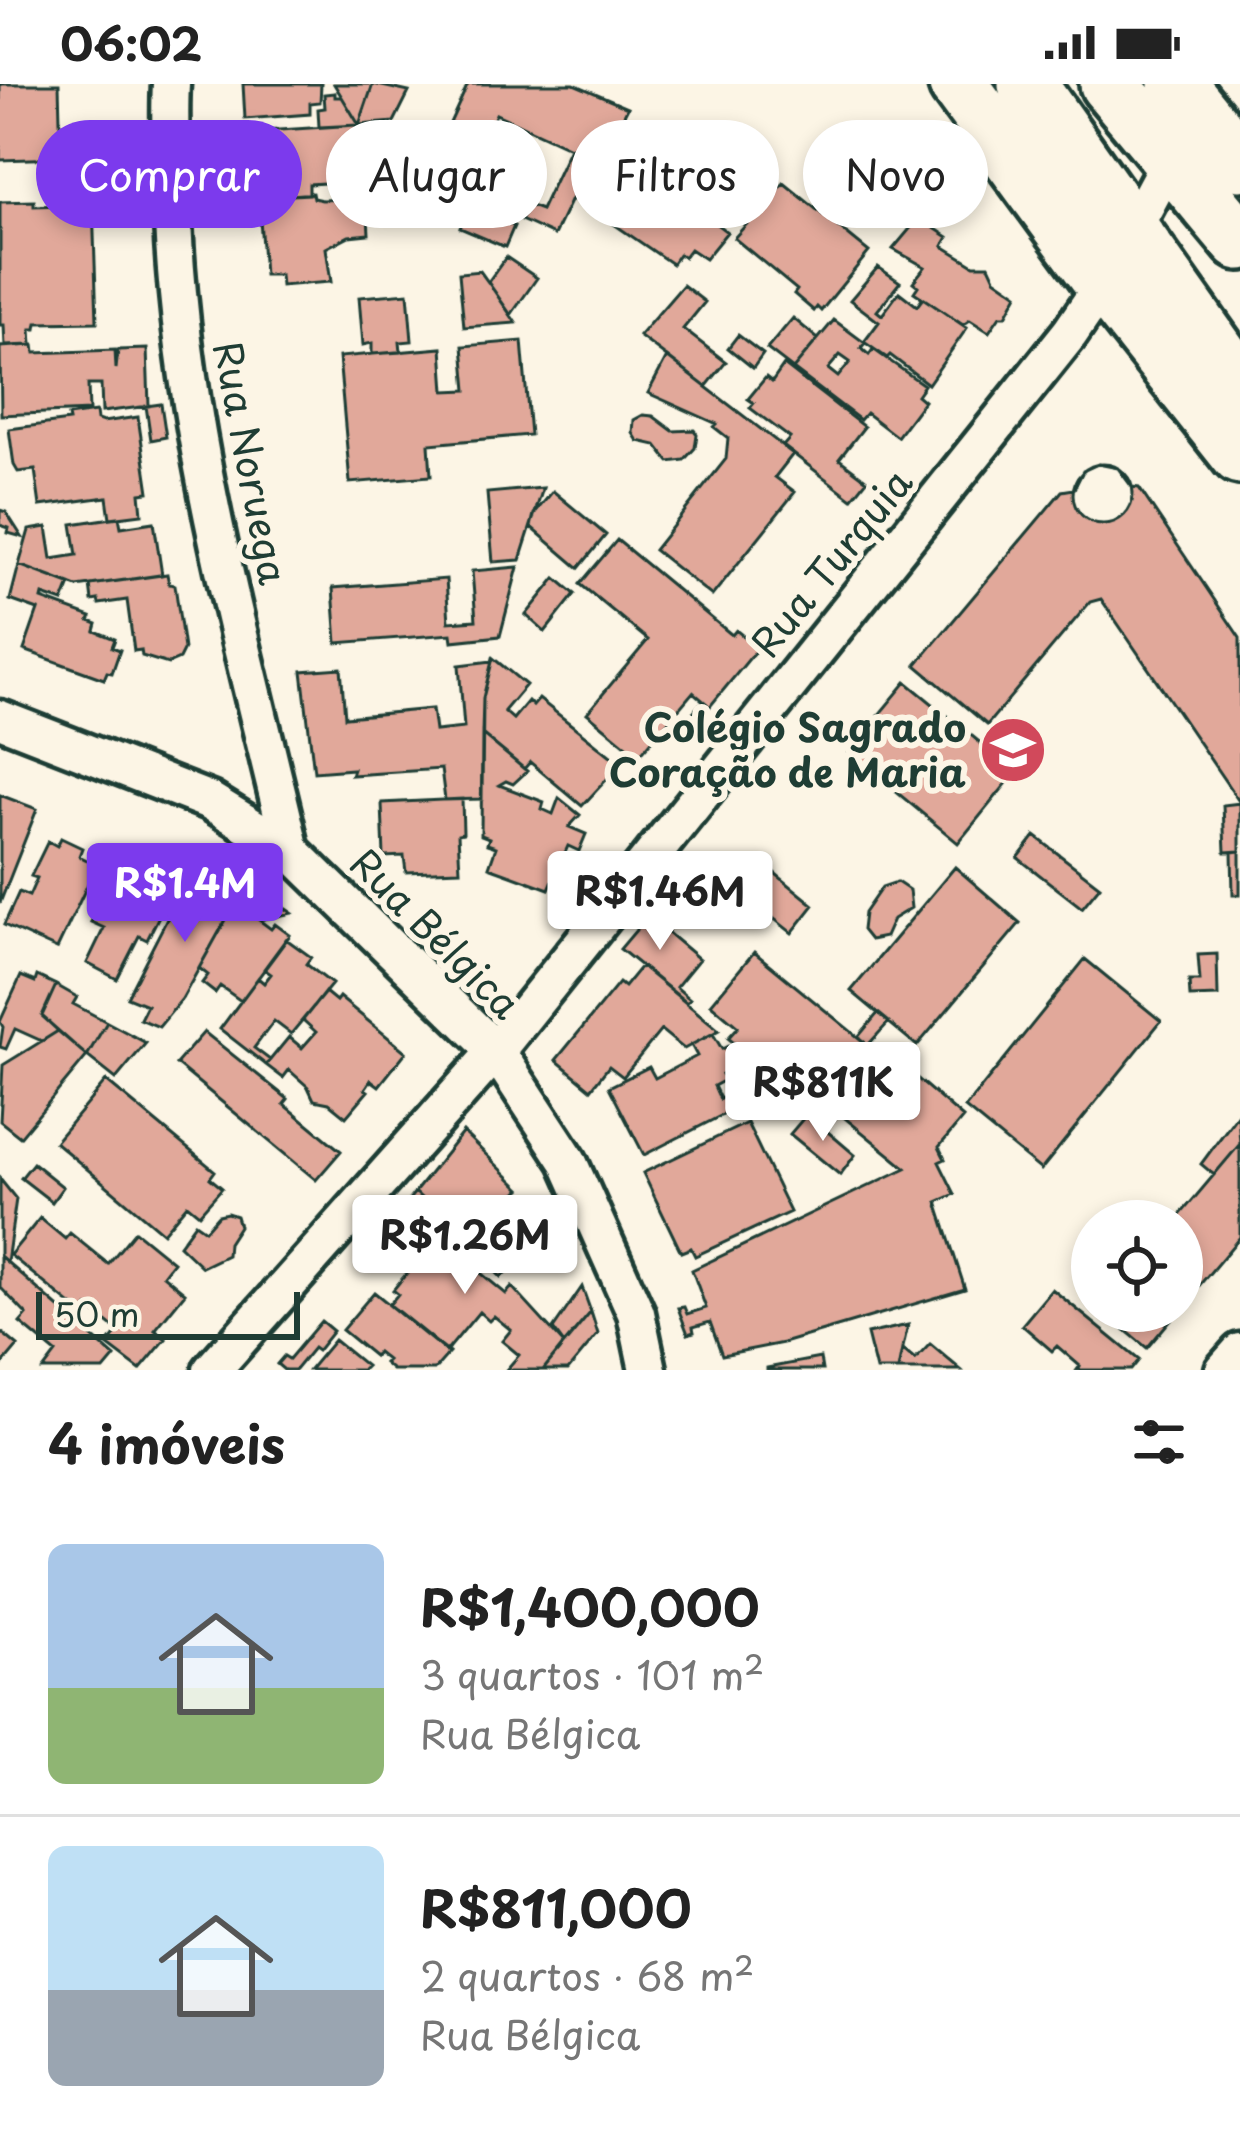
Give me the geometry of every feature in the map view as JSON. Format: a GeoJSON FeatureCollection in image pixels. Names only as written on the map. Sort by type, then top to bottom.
{"type":"FeatureCollection","features":[{"type":"Feature","properties":{"kind":"main road"},"geometry":{"type":"LineString","coordinates":[[958,84],[1104,283],[1240,455]]}},
{"type":"Feature","properties":{"kind":"main road"},"geometry":{"type":"LineString","coordinates":[[1027,84],[1240,385]]}},
{"type":"Feature","properties":{"kind":"main road"},"geometry":{"type":"LineString","coordinates":[[1109,84],[1190,109],[1240,162]]}},
{"type":"Feature","properties":{"kind":"main road"},"geometry":{"type":"LineString","coordinates":[[1190,109],[1240,241]]}},
{"type":"Feature","properties":{"kind":"street","name":"Rua Noruega"},"geometry":{"type":"LineString","coordinates":[[171,84],[172,244],[186,371],[291,851]]}},
{"type":"Feature","properties":{"kind":"street","name":"Rua Turquia"},"geometry":{"type":"LineString","coordinates":[[212,1370],[496,1051],[1070,333],[1104,283],[1190,109]]}},
{"type":"Feature","properties":{"kind":"street","name":"Rua Bélgica"},"geometry":{"type":"LineString","coordinates":[[0,719],[210,801],[291,851],[496,1051],[568,1161],[636,1313],[648,1370]]}},
{"type":"Feature","properties":{"kind":"street"},"geometry":{"type":"LineString","coordinates":[[1225,1370],[1240,1352]]}},
{"type":"Feature","properties":{"kind":"building"},"geometry":{"type":"Polygon","coordinates":[[[0,84],[59,84],[60,120],[36,120],[36,159],[0,160],[0,84]]]}},
{"type":"Feature","properties":{"kind":"building"},"geometry":{"type":"Polygon","coordinates":[[[243,84],[321,84],[320,102],[310,103],[310,114],[245,119],[243,84]]]}},
{"type":"Feature","properties":{"kind":"building"},"geometry":{"type":"Polygon","coordinates":[[[334,84],[373,84],[361,120],[356,120],[334,84]]]}},
{"type":"Feature","properties":{"kind":"building"},"geometry":{"type":"Polygon","coordinates":[[[373,84],[409,92],[395,120],[361,120],[373,84]]]}},
{"type":"Feature","properties":{"kind":"building"},"geometry":{"type":"Polygon","coordinates":[[[468,84],[574,84],[628,107],[621,120],[571,120],[571,199],[554,235],[539,228],[547,228],[547,197],[570,148],[547,137],[547,120],[509,120],[496,114],[493,120],[451,120],[468,84]]]}},
{"type":"Feature","properties":{"kind":"building"},"geometry":{"type":"Polygon","coordinates":[[[324,94],[342,97],[356,120],[326,120],[326,127],[319,127],[318,109],[325,108],[324,94]]]}},
{"type":"Feature","properties":{"kind":"building"},"geometry":{"type":"Polygon","coordinates":[[[326,127],[326,183],[309,184],[309,194],[302,194],[302,129],[326,127]]]}},
{"type":"Feature","properties":{"kind":"building"},"geometry":{"type":"Polygon","coordinates":[[[784,183],[803,198],[803,228],[839,228],[869,252],[821,311],[817,307],[814,311],[794,294],[797,290],[734,238],[743,228],[779,228],[779,188],[784,183]]]}},
{"type":"Feature","properties":{"kind":"building"},"geometry":{"type":"Polygon","coordinates":[[[302,194],[326,200],[326,228],[369,228],[369,234],[349,236],[326,248],[331,282],[281,286],[280,275],[264,275],[261,228],[302,228],[302,194]]]}},
{"type":"Feature","properties":{"kind":"building"},"geometry":{"type":"Polygon","coordinates":[[[34,201],[36,228],[94,228],[97,322],[37,323],[31,329],[32,345],[5,346],[4,325],[0,325],[0,202],[34,201]]]}},
{"type":"Feature","properties":{"kind":"building"},"geometry":{"type":"Polygon","coordinates":[[[460,228],[513,228],[505,247],[460,228]]]}},
{"type":"Feature","properties":{"kind":"building"},"geometry":{"type":"Polygon","coordinates":[[[620,228],[722,228],[727,232],[705,259],[690,249],[672,264],[620,228]]]}},
{"type":"Feature","properties":{"kind":"building"},"geometry":{"type":"Polygon","coordinates":[[[911,228],[934,228],[948,237],[943,246],[974,265],[989,265],[995,278],[1018,294],[1006,316],[1000,316],[989,332],[970,320],[963,325],[914,292],[918,286],[913,282],[925,267],[893,249],[911,228]]]}},
{"type":"Feature","properties":{"kind":"building"},"geometry":{"type":"Polygon","coordinates":[[[506,257],[537,278],[511,315],[488,282],[506,257]]]}},
{"type":"Feature","properties":{"kind":"building"},"geometry":{"type":"Polygon","coordinates":[[[878,267],[900,282],[877,311],[882,315],[899,292],[917,306],[923,298],[967,328],[928,384],[864,342],[879,322],[850,300],[878,267]]]}},
{"type":"Feature","properties":{"kind":"building"},"geometry":{"type":"Polygon","coordinates":[[[480,271],[516,323],[464,327],[459,273],[480,271]]]}},
{"type":"Feature","properties":{"kind":"building"},"geometry":{"type":"Polygon","coordinates":[[[683,285],[705,302],[683,329],[726,362],[706,387],[639,336],[683,285]]]}},
{"type":"Feature","properties":{"kind":"building"},"geometry":{"type":"Polygon","coordinates":[[[408,293],[412,341],[400,342],[401,352],[372,354],[372,343],[363,345],[359,297],[408,293]]]}},
{"type":"Feature","properties":{"kind":"building"},"geometry":{"type":"Polygon","coordinates":[[[793,318],[818,339],[793,369],[767,349],[793,318]]]}},
{"type":"Feature","properties":{"kind":"building"},"geometry":{"type":"Polygon","coordinates":[[[834,320],[865,343],[861,348],[869,355],[873,349],[924,385],[917,395],[924,401],[897,437],[866,413],[860,420],[793,369],[834,320]],[[840,355],[828,369],[838,377],[850,362],[840,355]]]}},
{"type":"Feature","properties":{"kind":"building"},"geometry":{"type":"Polygon","coordinates":[[[738,335],[763,354],[753,368],[728,348],[738,335]]]}},
{"type":"Feature","properties":{"kind":"building"},"geometry":{"type":"Polygon","coordinates":[[[522,341],[530,435],[429,444],[431,476],[350,483],[339,357],[442,348],[445,391],[467,390],[463,346],[522,341]]]}},
{"type":"Feature","properties":{"kind":"building"},"geometry":{"type":"Polygon","coordinates":[[[34,345],[35,353],[115,350],[116,369],[118,350],[147,349],[149,406],[102,412],[101,385],[88,385],[89,411],[1,415],[0,347],[34,345]]]}},
{"type":"Feature","properties":{"kind":"building"},"geometry":{"type":"Polygon","coordinates":[[[667,357],[793,454],[775,477],[795,492],[712,596],[654,550],[726,459],[728,438],[714,427],[717,424],[648,393],[667,357]]]}},
{"type":"Feature","properties":{"kind":"building"},"geometry":{"type":"Polygon","coordinates":[[[784,365],[864,427],[839,459],[867,480],[852,499],[783,446],[790,438],[750,408],[754,403],[748,399],[766,377],[772,382],[784,365]]]}},
{"type":"Feature","properties":{"kind":"building"},"geometry":{"type":"Polygon","coordinates":[[[161,404],[166,437],[151,440],[146,406],[161,404]]]}},
{"type":"Feature","properties":{"kind":"building"},"geometry":{"type":"Polygon","coordinates":[[[96,412],[97,420],[103,422],[138,417],[149,492],[140,493],[142,514],[110,518],[107,497],[40,506],[35,470],[18,472],[14,465],[9,429],[69,421],[68,416],[96,412]]]}},
{"type":"Feature","properties":{"kind":"building"},"geometry":{"type":"Polygon","coordinates":[[[653,416],[673,431],[694,430],[695,448],[684,460],[669,462],[656,445],[638,441],[633,433],[634,420],[653,416]]]}},
{"type":"Feature","properties":{"kind":"building"},"geometry":{"type":"Polygon","coordinates":[[[1098,464],[1118,468],[1132,487],[1139,488],[1240,638],[1240,803],[1101,599],[1090,602],[987,725],[916,665],[1062,491],[1074,489],[1083,471],[1098,464]]]}},
{"type":"Feature","properties":{"kind":"building"},"geometry":{"type":"Polygon","coordinates":[[[1103,464],[1124,473],[1133,494],[1124,515],[1103,524],[1082,515],[1073,494],[1082,473],[1103,464]]]}},
{"type":"Feature","properties":{"kind":"building"},"geometry":{"type":"Polygon","coordinates":[[[543,488],[520,560],[493,562],[487,493],[543,488]]]}},
{"type":"Feature","properties":{"kind":"building"},"geometry":{"type":"Polygon","coordinates":[[[553,491],[606,535],[579,568],[531,527],[534,514],[553,491]]]}},
{"type":"Feature","properties":{"kind":"building"},"geometry":{"type":"Polygon","coordinates":[[[0,510],[6,512],[22,537],[0,525],[0,510]]]}},
{"type":"Feature","properties":{"kind":"building"},"geometry":{"type":"Polygon","coordinates":[[[119,517],[121,527],[154,522],[162,575],[77,587],[19,565],[29,530],[47,527],[52,559],[77,555],[72,524],[119,517]]]}},
{"type":"Feature","properties":{"kind":"building"},"geometry":{"type":"Polygon","coordinates":[[[617,540],[732,635],[736,630],[758,648],[689,732],[681,726],[706,703],[693,692],[639,756],[587,713],[648,640],[580,584],[617,540]]]}},
{"type":"Feature","properties":{"kind":"building"},"geometry":{"type":"Polygon","coordinates":[[[19,565],[70,584],[63,602],[43,595],[42,599],[91,617],[89,621],[97,624],[95,631],[115,639],[112,647],[120,650],[112,673],[107,672],[104,679],[24,650],[38,610],[10,600],[19,565]]]}},
{"type":"Feature","properties":{"kind":"building"},"geometry":{"type":"Polygon","coordinates":[[[518,567],[500,636],[452,641],[451,634],[337,643],[333,588],[446,579],[449,622],[476,620],[472,571],[518,567]]]}},
{"type":"Feature","properties":{"kind":"building"},"geometry":{"type":"Polygon","coordinates":[[[167,574],[169,584],[175,585],[184,649],[179,659],[168,664],[134,651],[127,600],[99,604],[92,601],[90,585],[167,574]]]}},
{"type":"Feature","properties":{"kind":"building"},"geometry":{"type":"Polygon","coordinates":[[[556,578],[575,594],[545,632],[526,615],[556,578]]]}},
{"type":"Feature","properties":{"kind":"building"},"geometry":{"type":"Polygon","coordinates":[[[493,658],[526,685],[504,711],[513,719],[528,701],[533,706],[539,699],[621,764],[582,806],[530,762],[524,769],[482,734],[483,698],[493,658]]]}},
{"type":"Feature","properties":{"kind":"building"},"geometry":{"type":"Polygon","coordinates":[[[492,661],[483,698],[482,799],[445,800],[441,769],[351,775],[353,769],[314,772],[302,671],[341,668],[345,717],[432,709],[435,731],[464,728],[459,665],[492,661]]]}},
{"type":"Feature","properties":{"kind":"building"},"geometry":{"type":"Polygon","coordinates":[[[906,682],[1016,772],[958,843],[848,752],[906,682]]]}},
{"type":"Feature","properties":{"kind":"building"},"geometry":{"type":"Polygon","coordinates":[[[482,734],[527,771],[513,784],[499,785],[544,802],[542,809],[553,814],[559,798],[580,815],[569,827],[586,834],[579,851],[568,846],[549,889],[489,867],[496,847],[481,835],[482,734]]]}},
{"type":"Feature","properties":{"kind":"building"},"geometry":{"type":"Polygon","coordinates":[[[0,795],[37,809],[0,903],[0,795]]]}},
{"type":"Feature","properties":{"kind":"building"},"geometry":{"type":"Polygon","coordinates":[[[462,799],[460,870],[406,872],[404,856],[384,857],[382,803],[462,799]]]}},
{"type":"Feature","properties":{"kind":"building"},"geometry":{"type":"Polygon","coordinates":[[[1240,803],[1240,851],[1225,852],[1223,805],[1240,803]]]}},
{"type":"Feature","properties":{"kind":"building"},"geometry":{"type":"Polygon","coordinates":[[[1035,836],[1100,886],[1082,908],[1018,858],[1035,836]]]}},
{"type":"Feature","properties":{"kind":"building"},"geometry":{"type":"Polygon","coordinates":[[[61,838],[82,848],[79,856],[97,865],[57,949],[4,925],[19,892],[29,896],[37,878],[31,876],[48,841],[57,846],[61,838]]]}},
{"type":"Feature","properties":{"kind":"building"},"geometry":{"type":"Polygon","coordinates":[[[1240,851],[1240,895],[1233,895],[1232,852],[1240,851]]]}},
{"type":"Feature","properties":{"kind":"building"},"geometry":{"type":"Polygon","coordinates":[[[116,853],[159,875],[155,884],[163,887],[155,904],[163,908],[147,940],[139,936],[117,979],[87,963],[104,928],[91,922],[115,875],[108,871],[116,853]]]}},
{"type":"Feature","properties":{"kind":"building"},"geometry":{"type":"Polygon","coordinates":[[[218,862],[247,882],[182,999],[159,1027],[140,1019],[147,1005],[127,997],[171,911],[188,886],[204,893],[218,862]]]}},
{"type":"Feature","properties":{"kind":"building"},"geometry":{"type":"Polygon","coordinates":[[[955,867],[1020,923],[917,1046],[851,991],[955,867]]]}},
{"type":"Feature","properties":{"kind":"building"},"geometry":{"type":"Polygon","coordinates":[[[705,869],[731,891],[714,911],[688,889],[705,869]]]}},
{"type":"Feature","properties":{"kind":"building"},"geometry":{"type":"Polygon","coordinates":[[[771,870],[814,905],[792,933],[748,898],[771,870]]]}},
{"type":"Feature","properties":{"kind":"building"},"geometry":{"type":"Polygon","coordinates":[[[247,882],[292,913],[259,920],[290,935],[241,1001],[220,986],[215,993],[202,983],[208,975],[199,968],[247,882]]]}},
{"type":"Feature","properties":{"kind":"building"},"geometry":{"type":"Polygon","coordinates":[[[897,882],[909,890],[911,908],[893,919],[885,937],[870,940],[862,930],[864,913],[882,887],[897,882]]]}},
{"type":"Feature","properties":{"kind":"building"},"geometry":{"type":"Polygon","coordinates":[[[657,905],[664,911],[655,922],[699,959],[676,987],[690,999],[687,1003],[620,949],[657,905]]]}},
{"type":"Feature","properties":{"kind":"building"},"geometry":{"type":"Polygon","coordinates":[[[286,939],[311,957],[306,964],[332,984],[291,1034],[274,1021],[254,1048],[270,1060],[266,1065],[220,1029],[258,978],[264,983],[271,974],[264,969],[286,939]]]}},
{"type":"Feature","properties":{"kind":"building"},"geometry":{"type":"Polygon","coordinates":[[[754,952],[963,1118],[939,1147],[945,1159],[939,1162],[955,1194],[937,1202],[965,1289],[783,1343],[722,1355],[710,1322],[693,1327],[694,1332],[688,1334],[678,1308],[684,1307],[687,1314],[706,1308],[692,1270],[906,1168],[834,1109],[826,1119],[728,1038],[738,1027],[711,1004],[754,952]]]}},
{"type":"Feature","properties":{"kind":"building"},"geometry":{"type":"Polygon","coordinates":[[[1217,954],[1218,996],[1190,997],[1189,981],[1200,981],[1198,955],[1217,954]]]}},
{"type":"Feature","properties":{"kind":"building"},"geometry":{"type":"Polygon","coordinates":[[[1085,959],[1161,1021],[1041,1170],[965,1108],[1085,959]]]}},
{"type":"Feature","properties":{"kind":"building"},"geometry":{"type":"Polygon","coordinates":[[[641,966],[719,1030],[684,1049],[661,1030],[623,1077],[609,1066],[591,1089],[556,1060],[619,983],[624,987],[641,966]]]}},
{"type":"Feature","properties":{"kind":"building"},"geometry":{"type":"Polygon","coordinates":[[[21,976],[35,982],[37,976],[56,985],[42,1016],[58,1031],[42,1041],[15,1029],[6,1049],[0,1047],[0,1022],[21,976]]]}},
{"type":"Feature","properties":{"kind":"building"},"geometry":{"type":"Polygon","coordinates":[[[56,985],[77,997],[73,1004],[107,1022],[87,1056],[42,1016],[56,985]]]}},
{"type":"Feature","properties":{"kind":"building"},"geometry":{"type":"Polygon","coordinates":[[[325,992],[336,1001],[339,997],[406,1052],[379,1086],[371,1080],[368,1091],[346,1117],[329,1103],[314,1100],[308,1087],[289,1070],[283,1078],[266,1065],[289,1037],[302,1048],[316,1032],[303,1020],[325,992]]]}},
{"type":"Feature","properties":{"kind":"building"},"geometry":{"type":"Polygon","coordinates":[[[878,1013],[889,1022],[868,1045],[858,1037],[878,1013]]]}},
{"type":"Feature","properties":{"kind":"building"},"geometry":{"type":"Polygon","coordinates":[[[107,1022],[146,1043],[116,1079],[87,1056],[107,1022]]]}},
{"type":"Feature","properties":{"kind":"building"},"geometry":{"type":"Polygon","coordinates":[[[58,1031],[87,1056],[20,1137],[0,1121],[3,1065],[58,1031]]]}},
{"type":"Feature","properties":{"kind":"building"},"geometry":{"type":"Polygon","coordinates":[[[204,1032],[288,1099],[284,1104],[341,1151],[316,1180],[176,1064],[204,1032]]]}},
{"type":"Feature","properties":{"kind":"building"},"geometry":{"type":"Polygon","coordinates":[[[713,1034],[722,1049],[734,1043],[783,1084],[644,1155],[609,1087],[649,1067],[655,1078],[697,1056],[691,1045],[713,1034]],[[737,1066],[722,1074],[725,1080],[714,1086],[720,1099],[748,1088],[737,1066]]]}},
{"type":"Feature","properties":{"kind":"building"},"geometry":{"type":"Polygon","coordinates":[[[106,1081],[215,1171],[210,1178],[222,1188],[199,1214],[187,1204],[163,1233],[55,1142],[106,1081]]]}},
{"type":"Feature","properties":{"kind":"building"},"geometry":{"type":"Polygon","coordinates":[[[807,1114],[855,1155],[840,1175],[790,1134],[807,1114]]]}},
{"type":"Feature","properties":{"kind":"building"},"geometry":{"type":"Polygon","coordinates":[[[1238,1114],[1240,1144],[1214,1175],[1201,1164],[1238,1114]]]}},
{"type":"Feature","properties":{"kind":"building"},"geometry":{"type":"Polygon","coordinates":[[[747,1123],[790,1212],[695,1256],[691,1248],[681,1252],[643,1173],[747,1123]]]}},
{"type":"Feature","properties":{"kind":"building"},"geometry":{"type":"Polygon","coordinates":[[[463,1132],[521,1189],[513,1196],[527,1210],[520,1218],[556,1252],[539,1269],[523,1254],[501,1277],[415,1192],[463,1132]]]}},
{"type":"Feature","properties":{"kind":"building"},"geometry":{"type":"Polygon","coordinates":[[[1240,1144],[1240,1237],[1203,1281],[1203,1200],[1193,1200],[1240,1144]]]}},
{"type":"Feature","properties":{"kind":"building"},"geometry":{"type":"Polygon","coordinates":[[[33,1163],[63,1187],[52,1202],[21,1178],[33,1163]]]}},
{"type":"Feature","properties":{"kind":"building"},"geometry":{"type":"Polygon","coordinates":[[[0,1179],[16,1199],[7,1262],[0,1256],[0,1179]]]}},
{"type":"Feature","properties":{"kind":"building"},"geometry":{"type":"Polygon","coordinates":[[[415,1192],[457,1233],[447,1245],[506,1294],[512,1287],[564,1344],[543,1370],[506,1370],[519,1355],[502,1341],[511,1330],[494,1316],[489,1321],[479,1312],[446,1352],[389,1305],[398,1294],[393,1290],[433,1241],[399,1212],[415,1192]]]}},
{"type":"Feature","properties":{"kind":"building"},"geometry":{"type":"Polygon","coordinates":[[[218,1215],[236,1216],[239,1226],[228,1243],[227,1255],[202,1267],[179,1245],[195,1223],[205,1230],[218,1215]]]}},
{"type":"Feature","properties":{"kind":"building"},"geometry":{"type":"Polygon","coordinates":[[[40,1218],[65,1239],[70,1233],[108,1264],[135,1231],[173,1262],[163,1275],[185,1293],[155,1330],[166,1339],[140,1370],[107,1345],[118,1331],[88,1307],[82,1314],[10,1255],[40,1218]]]}},
{"type":"Feature","properties":{"kind":"building"},"geometry":{"type":"Polygon","coordinates":[[[0,1256],[115,1357],[104,1370],[43,1370],[56,1353],[20,1323],[27,1315],[0,1287],[0,1256]]]}},
{"type":"Feature","properties":{"kind":"building"},"geometry":{"type":"Polygon","coordinates":[[[582,1287],[591,1312],[564,1344],[553,1329],[582,1287]]]}},
{"type":"Feature","properties":{"kind":"building"},"geometry":{"type":"Polygon","coordinates":[[[1052,1289],[1071,1305],[1071,1332],[1105,1332],[1139,1360],[1131,1370],[1077,1370],[1080,1366],[1057,1346],[1052,1351],[1022,1325],[1052,1289]]]}},
{"type":"Feature","properties":{"kind":"building"},"geometry":{"type":"Polygon","coordinates":[[[374,1292],[449,1353],[434,1370],[392,1370],[377,1352],[374,1356],[342,1330],[374,1292]]]}},
{"type":"Feature","properties":{"kind":"building"},"geometry":{"type":"Polygon","coordinates":[[[591,1312],[598,1334],[568,1370],[543,1370],[591,1312]]]}},
{"type":"Feature","properties":{"kind":"building"},"geometry":{"type":"Polygon","coordinates":[[[321,1321],[333,1331],[317,1351],[313,1348],[295,1370],[277,1364],[284,1356],[289,1359],[321,1321]]]}},
{"type":"Feature","properties":{"kind":"building"},"geometry":{"type":"Polygon","coordinates":[[[908,1325],[898,1370],[876,1370],[867,1334],[908,1325]]]}},
{"type":"Feature","properties":{"kind":"building"},"geometry":{"type":"Polygon","coordinates":[[[0,1331],[18,1346],[2,1365],[0,1363],[0,1331]]]}},
{"type":"Feature","properties":{"kind":"building"},"geometry":{"type":"Polygon","coordinates":[[[1128,1332],[1160,1332],[1147,1348],[1128,1332]]]}},
{"type":"Feature","properties":{"kind":"building"},"geometry":{"type":"Polygon","coordinates":[[[334,1340],[366,1366],[362,1370],[309,1370],[334,1340]]]}},
{"type":"Feature","properties":{"kind":"building"},"geometry":{"type":"Polygon","coordinates":[[[930,1344],[961,1370],[898,1370],[902,1349],[915,1360],[930,1344]]]}},
{"type":"Feature","properties":{"kind":"building"},"geometry":{"type":"Polygon","coordinates":[[[820,1358],[822,1370],[767,1370],[767,1368],[820,1358]]]}},
{"type":"Feature","properties":{"kind":"place","name":"Colégio Sagrado Coração de Maria"},"geometry":{"type":"Point","coordinates":[1013,750]}}]}
